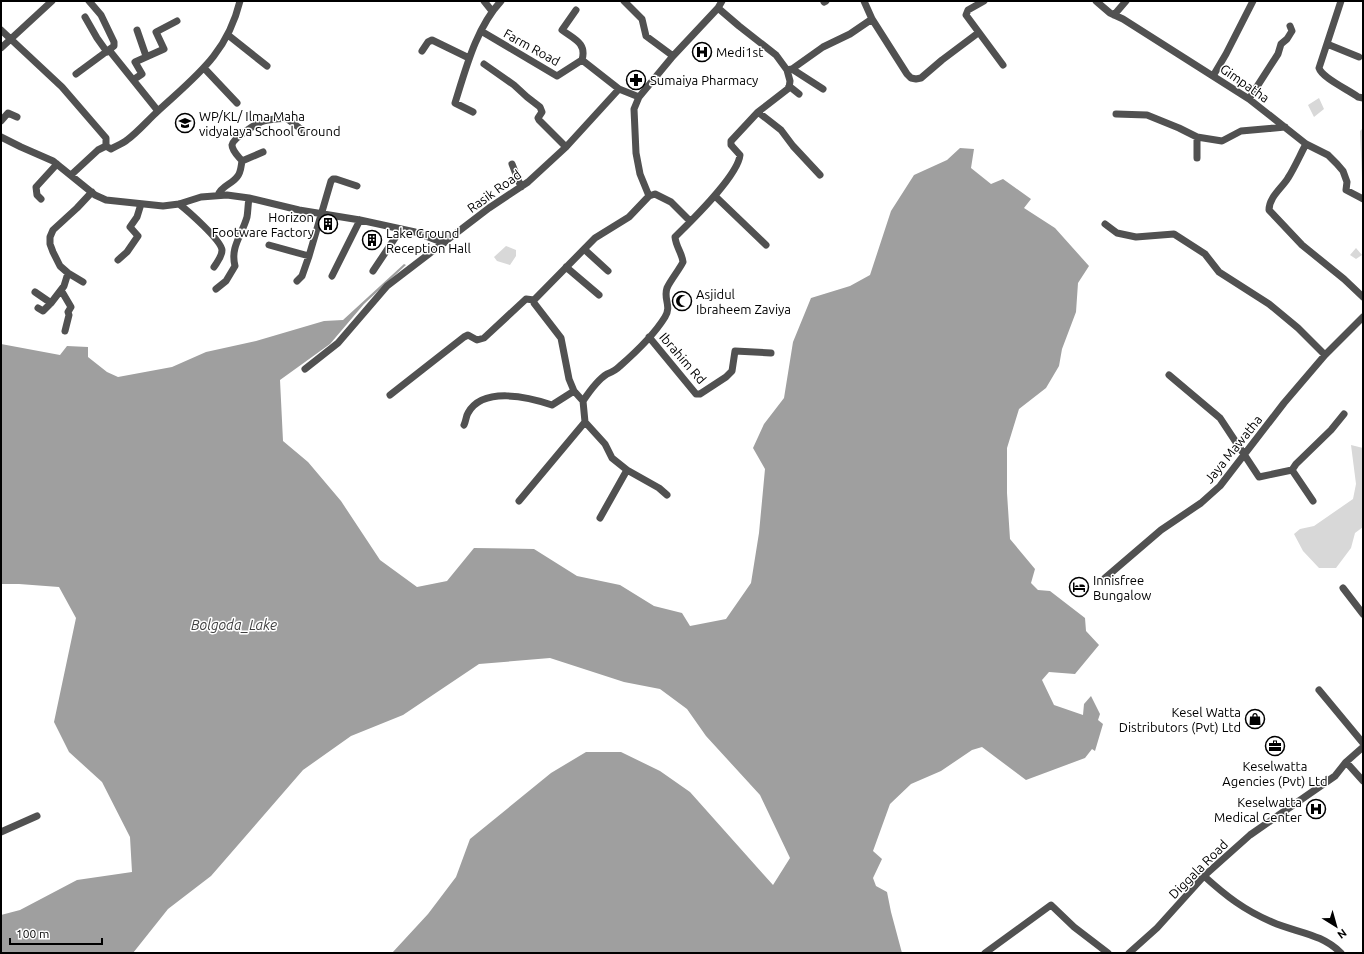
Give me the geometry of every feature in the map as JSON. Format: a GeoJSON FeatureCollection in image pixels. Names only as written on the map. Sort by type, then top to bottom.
{"type":"FeatureCollection","features":[{"type":"Feature","properties":{"kind":"street"},"geometry":{"type":"LineString","coordinates":[[1,48],[52,1]]}},
{"type":"Feature","properties":{"kind":"street"},"geometry":{"type":"LineString","coordinates":[[76,74],[114,46],[114,42],[101,15],[95,6],[89,1]]}},
{"type":"Feature","properties":{"kind":"street"},"geometry":{"type":"LineString","coordinates":[[106,146],[111,149],[127,140],[204,68],[228,35],[237,14],[240,1]]}},
{"type":"Feature","properties":{"kind":"street"},"geometry":{"type":"LineString","coordinates":[[484,1],[492,11]]}},
{"type":"Feature","properties":{"kind":"street"},"geometry":{"type":"LineString","coordinates":[[473,112],[455,103],[469,58],[492,11],[501,1]]}},
{"type":"Feature","properties":{"kind":"street"},"geometry":{"type":"LineString","coordinates":[[624,1],[642,19],[646,36],[673,56]]}},
{"type":"Feature","properties":{"kind":"street"},"geometry":{"type":"LineString","coordinates":[[864,1],[872,19],[911,78],[921,78],[978,33]]}},
{"type":"Feature","properties":{"kind":"street"},"geometry":{"type":"LineString","coordinates":[[984,1],[968,10],[966,15],[978,33],[1004,65]]}},
{"type":"Feature","properties":{"kind":"street","name":"Gimpatha"},"geometry":{"type":"LineString","coordinates":[[1096,1],[1110,13],[1123,19],[1249,99],[1306,144],[1328,156],[1343,171],[1347,182],[1346,190],[1363,199]]}},
{"type":"Feature","properties":{"kind":"street"},"geometry":{"type":"LineString","coordinates":[[1114,15],[1126,1]]}},
{"type":"Feature","properties":{"kind":"street"},"geometry":{"type":"LineString","coordinates":[[1213,76],[1253,1]]}},
{"type":"Feature","properties":{"kind":"street"},"geometry":{"type":"LineString","coordinates":[[1341,1],[1319,68],[1320,71],[1330,80],[1358,97],[1363,98]]}},
{"type":"Feature","properties":{"kind":"street"},"geometry":{"type":"LineString","coordinates":[[649,196],[640,174],[636,153],[634,109],[638,98],[673,56],[720,4],[739,26],[776,55],[789,70],[823,89]]}},
{"type":"Feature","properties":{"kind":"street"},"geometry":{"type":"LineString","coordinates":[[576,10],[562,30],[581,44],[584,53],[582,60]]}},
{"type":"Feature","properties":{"kind":"street"},"geometry":{"type":"LineString","coordinates":[[85,17],[108,51],[158,111]]}},
{"type":"Feature","properties":{"kind":"street"},"geometry":{"type":"LineString","coordinates":[[789,70],[823,47],[850,34],[872,19]]}},
{"type":"Feature","properties":{"kind":"street"},"geometry":{"type":"LineString","coordinates":[[133,80],[142,74],[135,62],[164,48],[156,32],[177,21]]}},
{"type":"Feature","properties":{"kind":"street"},"geometry":{"type":"LineString","coordinates":[[1249,99],[1278,54],[1281,44],[1290,35],[1292,31],[1290,26]]}},
{"type":"Feature","properties":{"kind":"street"},"geometry":{"type":"LineString","coordinates":[[1,30],[62,87],[106,138],[106,146]]}},
{"type":"Feature","properties":{"kind":"street"},"geometry":{"type":"LineString","coordinates":[[137,30],[146,56]]}},
{"type":"Feature","properties":{"kind":"street","name":"Farm Road"},"geometry":{"type":"LineString","coordinates":[[481,32],[557,76],[582,60],[619,89],[638,98]]}},
{"type":"Feature","properties":{"kind":"street"},"geometry":{"type":"LineString","coordinates":[[228,35],[267,66]]}},
{"type":"Feature","properties":{"kind":"street"},"geometry":{"type":"LineString","coordinates":[[422,51],[428,42],[432,40],[469,58]]}},
{"type":"Feature","properties":{"kind":"street"},"geometry":{"type":"LineString","coordinates":[[1327,44],[1359,57]]}},
{"type":"Feature","properties":{"kind":"street"},"geometry":{"type":"LineString","coordinates":[[484,64],[514,85],[540,107],[542,112],[538,118],[539,120],[566,147]]}},
{"type":"Feature","properties":{"kind":"street"},"geometry":{"type":"LineString","coordinates":[[204,68],[237,103]]}},
{"type":"Feature","properties":{"kind":"street"},"geometry":{"type":"LineString","coordinates":[[583,401],[595,385],[607,374],[613,372],[621,366],[649,337],[666,316],[669,307],[666,298],[667,287],[684,262],[682,254],[676,246],[675,237],[715,196],[740,162],[740,155],[731,145],[730,141],[758,112],[789,88],[789,70]]}},
{"type":"Feature","properties":{"kind":"street"},"geometry":{"type":"LineString","coordinates":[[789,86],[799,94]]}},
{"type":"Feature","properties":{"kind":"street","name":"Rasik Road"},"geometry":{"type":"LineString","coordinates":[[305,369],[338,343],[387,286],[489,208],[528,182],[566,147],[619,89]]}},
{"type":"Feature","properties":{"kind":"street"},"geometry":{"type":"LineString","coordinates":[[1,121],[8,112],[17,117]]}},
{"type":"Feature","properties":{"kind":"street"},"geometry":{"type":"LineString","coordinates":[[758,112],[781,130],[793,146],[820,175]]}},
{"type":"Feature","properties":{"kind":"street"},"geometry":{"type":"LineString","coordinates":[[1116,114],[1147,115],[1197,137],[1222,141],[1241,131],[1285,127]]}},
{"type":"Feature","properties":{"kind":"street"},"geometry":{"type":"LineString","coordinates":[[242,161],[233,150],[232,144],[234,140],[252,127],[263,122],[286,118],[304,132]]}},
{"type":"Feature","properties":{"kind":"street"},"geometry":{"type":"LineString","coordinates":[[1,137],[21,148],[53,161],[92,192],[106,200],[163,206],[179,204],[201,197],[228,195],[415,232],[444,243]]}},
{"type":"Feature","properties":{"kind":"street"},"geometry":{"type":"LineString","coordinates":[[1197,137],[1197,158]]}},
{"type":"Feature","properties":{"kind":"street"},"geometry":{"type":"LineString","coordinates":[[1306,144],[1288,178],[1272,199],[1269,205],[1269,210],[1302,245],[1344,279],[1363,297]]}},
{"type":"Feature","properties":{"kind":"street"},"geometry":{"type":"LineString","coordinates":[[71,175],[98,150],[106,146]]}},
{"type":"Feature","properties":{"kind":"street"},"geometry":{"type":"LineString","coordinates":[[242,161],[263,152]]}},
{"type":"Feature","properties":{"kind":"street"},"geometry":{"type":"LineString","coordinates":[[218,195],[219,191],[237,178],[242,161]]}},
{"type":"Feature","properties":{"kind":"street"},"geometry":{"type":"LineString","coordinates":[[40,199],[37,195],[36,187],[57,164]]}},
{"type":"Feature","properties":{"kind":"street"},"geometry":{"type":"LineString","coordinates":[[512,164],[521,187]]}},
{"type":"Feature","properties":{"kind":"street"},"geometry":{"type":"LineString","coordinates":[[296,281],[302,276],[333,179],[358,186]]}},
{"type":"Feature","properties":{"kind":"street"},"geometry":{"type":"LineString","coordinates":[[83,282],[60,266],[50,244],[50,237],[53,230],[92,192]]}},
{"type":"Feature","properties":{"kind":"street"},"geometry":{"type":"LineString","coordinates":[[534,300],[595,238],[629,217],[649,196],[655,194],[671,202],[690,221]]}},
{"type":"Feature","properties":{"kind":"street"},"geometry":{"type":"LineString","coordinates":[[715,196],[766,245]]}},
{"type":"Feature","properties":{"kind":"street"},"geometry":{"type":"LineString","coordinates":[[216,289],[226,281],[234,266],[233,250],[247,217],[249,198]]}},
{"type":"Feature","properties":{"kind":"street"},"geometry":{"type":"LineString","coordinates":[[118,260],[138,236],[130,227],[137,218],[141,204]]}},
{"type":"Feature","properties":{"kind":"street"},"geometry":{"type":"LineString","coordinates":[[179,204],[201,224],[220,245],[222,251],[214,268]]}},
{"type":"Feature","properties":{"kind":"street"},"geometry":{"type":"LineString","coordinates":[[332,276],[360,220]]}},
{"type":"Feature","properties":{"kind":"street"},"geometry":{"type":"LineString","coordinates":[[1105,224],[1117,233],[1136,237],[1174,234],[1205,254],[1219,272],[1275,309],[1298,328],[1325,355]]}},
{"type":"Feature","properties":{"kind":"street"},"geometry":{"type":"LineString","coordinates":[[373,271],[401,229]]}},
{"type":"Feature","properties":{"kind":"street"},"geometry":{"type":"LineString","coordinates":[[269,245],[309,256]]}},
{"type":"Feature","properties":{"kind":"street"},"geometry":{"type":"LineString","coordinates":[[584,249],[608,271]]}},
{"type":"Feature","properties":{"kind":"street"},"geometry":{"type":"LineString","coordinates":[[566,267],[599,295]]}},
{"type":"Feature","properties":{"kind":"street"},"geometry":{"type":"LineString","coordinates":[[38,308],[43,311],[51,303],[64,286],[68,273]]}},
{"type":"Feature","properties":{"kind":"street"},"geometry":{"type":"LineString","coordinates":[[61,290],[71,307],[68,312],[69,315],[65,331]]}},
{"type":"Feature","properties":{"kind":"street"},"geometry":{"type":"LineString","coordinates":[[35,292],[51,303]]}},
{"type":"Feature","properties":{"kind":"street"},"geometry":{"type":"LineString","coordinates":[[390,395],[464,337],[468,335],[477,340],[484,338],[526,299],[534,300]]}},
{"type":"Feature","properties":{"kind":"street"},"geometry":{"type":"LineString","coordinates":[[534,300],[534,303],[561,338],[569,379],[574,391],[583,401],[585,422],[605,444],[612,458],[627,470],[659,488],[667,495]]}},
{"type":"Feature","properties":{"kind":"street","name":"Jaya Mawatha"},"geometry":{"type":"LineString","coordinates":[[1105,578],[1161,530],[1201,503],[1220,486],[1284,404],[1325,355],[1363,317]]}},
{"type":"Feature","properties":{"kind":"street","name":"Ibrahim Rd"},"geometry":{"type":"LineString","coordinates":[[649,337],[696,394],[700,394],[726,377],[732,371],[735,351],[771,353]]}},
{"type":"Feature","properties":{"kind":"street"},"geometry":{"type":"LineString","coordinates":[[1169,375],[1220,418],[1259,477],[1292,470],[1296,464],[1331,430],[1344,414]]}},
{"type":"Feature","properties":{"kind":"street"},"geometry":{"type":"LineString","coordinates":[[464,425],[468,412],[479,401],[504,395],[537,400],[552,405],[574,391]]}},
{"type":"Feature","properties":{"kind":"street"},"geometry":{"type":"LineString","coordinates":[[519,501],[585,422]]}},
{"type":"Feature","properties":{"kind":"street"},"geometry":{"type":"LineString","coordinates":[[600,518],[627,470]]}},
{"type":"Feature","properties":{"kind":"street"},"geometry":{"type":"LineString","coordinates":[[1292,470],[1313,501]]}},
{"type":"Feature","properties":{"kind":"street"},"geometry":{"type":"LineString","coordinates":[[1343,588],[1363,614]]}},
{"type":"Feature","properties":{"kind":"street"},"geometry":{"type":"LineString","coordinates":[[1319,690],[1363,743]]}},
{"type":"Feature","properties":{"kind":"street","name":"Diggala Road"},"geometry":{"type":"LineString","coordinates":[[1129,953],[1157,928],[1204,876],[1263,825],[1335,776],[1346,762],[1363,747]]}},
{"type":"Feature","properties":{"kind":"street"},"geometry":{"type":"LineString","coordinates":[[1346,762],[1363,781]]}},
{"type":"Feature","properties":{"kind":"street"},"geometry":{"type":"LineString","coordinates":[[1,832],[37,816]]}},
{"type":"Feature","properties":{"kind":"street"},"geometry":{"type":"LineString","coordinates":[[1204,876],[1245,910],[1273,923],[1322,939],[1332,944],[1341,953]]}},
{"type":"Feature","properties":{"kind":"street"},"geometry":{"type":"LineString","coordinates":[[985,953],[1051,905],[1074,927],[1108,953]]}},
{"type":"Feature","properties":{"kind":"shaded area"},"geometry":{"type":"Polygon","coordinates":[[[1319,98],[1324,109],[1314,117],[1308,105],[1319,98]]]}},
{"type":"Feature","properties":{"kind":"shaded area"},"geometry":{"type":"Polygon","coordinates":[[[1363,128],[1363,202],[1360,131],[1363,128]]]}},
{"type":"Feature","properties":{"kind":"shaded area"},"geometry":{"type":"Polygon","coordinates":[[[506,246],[516,250],[516,256],[510,265],[497,261],[494,257],[506,246]]]}},
{"type":"Feature","properties":{"kind":"shaded area"},"geometry":{"type":"Polygon","coordinates":[[[1356,248],[1362,255],[1356,259],[1350,255],[1356,248]]]}},
{"type":"Feature","properties":{"kind":"shaded area"},"geometry":{"type":"Polygon","coordinates":[[[1351,445],[1363,448],[1363,527],[1355,533],[1351,548],[1336,568],[1319,568],[1303,551],[1294,534],[1300,529],[1314,526],[1353,499],[1356,484],[1351,445]]]}},
{"type":"Feature","properties":{"kind":"water","name":"Bolgoda_Lake"},"geometry":{"type":"Polygon","coordinates":[[[960,148],[974,149],[971,168],[991,184],[1003,179],[1031,199],[1024,208],[1055,228],[1089,266],[1078,283],[1076,312],[1062,349],[1059,366],[1046,388],[1019,409],[1007,448],[1007,493],[1010,539],[1035,569],[1031,583],[1038,590],[1050,591],[1085,618],[1086,631],[1099,645],[1075,674],[1049,672],[1042,680],[1054,705],[1083,715],[1084,704],[1091,696],[1100,714],[1098,720],[1103,724],[1095,751],[1092,749],[1085,758],[1026,780],[982,747],[972,750],[941,771],[911,784],[890,804],[873,851],[882,859],[873,878],[876,886],[887,892],[902,953],[392,953],[428,914],[456,877],[470,839],[551,773],[586,752],[621,752],[660,771],[690,792],[773,885],[790,858],[760,795],[706,736],[687,709],[660,689],[624,682],[550,658],[479,664],[403,715],[351,736],[303,770],[211,876],[168,909],[133,953],[1,953],[1,915],[20,910],[77,880],[132,872],[130,837],[102,782],[69,752],[54,722],[76,618],[59,587],[1,584],[1,344],[60,355],[67,346],[88,347],[88,357],[107,372],[118,377],[172,367],[206,352],[256,341],[324,321],[343,320],[404,264],[406,265],[364,304],[330,344],[280,380],[283,441],[308,462],[341,501],[380,560],[417,587],[447,581],[474,548],[534,549],[577,576],[620,585],[654,606],[682,613],[690,626],[726,619],[751,583],[759,533],[765,469],[753,448],[764,424],[784,398],[793,342],[811,298],[850,286],[870,275],[891,211],[914,175],[947,160],[960,148]]]}},
{"type":"Feature","properties":{"kind":"place","name":"Medi1st"},"geometry":{"type":"Point","coordinates":[702,52]}},
{"type":"Feature","properties":{"kind":"place","name":"Sumaiya Pharmacy"},"geometry":{"type":"Point","coordinates":[636,80]}},
{"type":"Feature","properties":{"kind":"place","name":"WP/KL/ Ilma Maha vidyalaya School Ground"},"geometry":{"type":"Point","coordinates":[185,123]}},
{"type":"Feature","properties":{"kind":"place","name":"Horizon Footware Factory"},"geometry":{"type":"Point","coordinates":[328,224]}},
{"type":"Feature","properties":{"kind":"place","name":"Lake Ground Reception Hall"},"geometry":{"type":"Point","coordinates":[372,240]}},
{"type":"Feature","properties":{"kind":"place","name":"Asjidul Ibraheem Zaviya"},"geometry":{"type":"Point","coordinates":[682,301]}},
{"type":"Feature","properties":{"kind":"place","name":"Innisfree Bungalow"},"geometry":{"type":"Point","coordinates":[1079,587]}},
{"type":"Feature","properties":{"kind":"place","name":"Kesel Watta Distributors (Pvt) Ltd"},"geometry":{"type":"Point","coordinates":[1255,719]}},
{"type":"Feature","properties":{"kind":"place","name":"Keselwatta Agencies (Pvt) Ltd"},"geometry":{"type":"Point","coordinates":[1275,746]}},
{"type":"Feature","properties":{"kind":"place","name":"Keselwatta Medical Center"},"geometry":{"type":"Point","coordinates":[1316,809]}}]}
